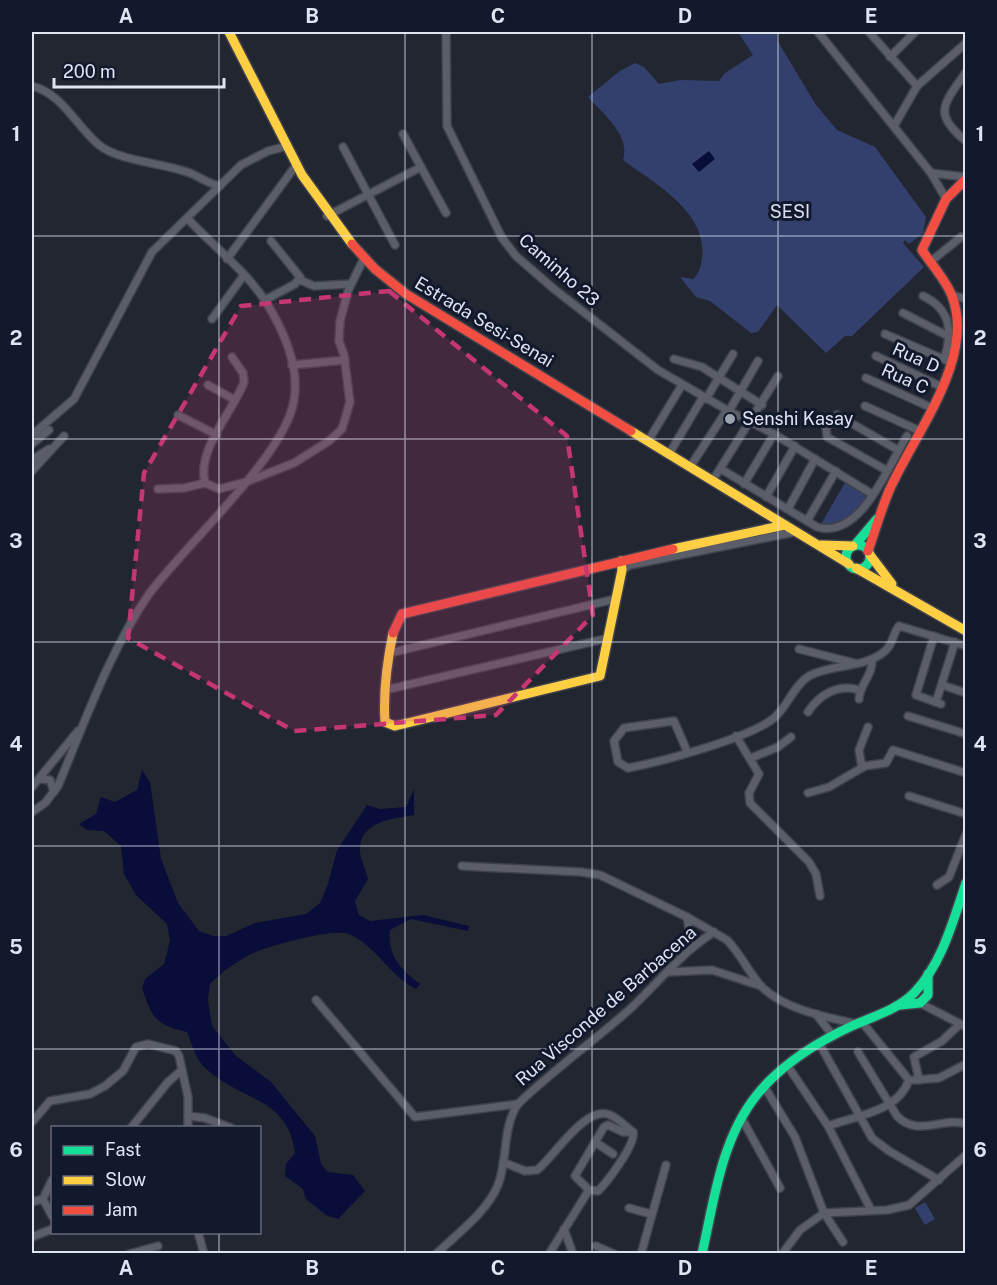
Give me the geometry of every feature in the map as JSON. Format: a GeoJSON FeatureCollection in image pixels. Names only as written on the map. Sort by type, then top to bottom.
{"type":"FeatureCollection","features":[{"type":"Feature","properties":{"kind":"street","name":"Estrada Sesi-Senai"},"geometry":{"type":"LineString","coordinates":[[229,32],[297,164],[327,216],[363,260],[405,294],[852,566],[966,631]]}},
{"type":"Feature","properties":{"kind":"street","name":"Caminho 23"},"geometry":{"type":"LineString","coordinates":[[446,32],[447,126],[502,238],[516,256],[643,359],[682,385],[795,446],[872,494]]}},
{"type":"Feature","properties":{"kind":"street"},"geometry":{"type":"LineString","coordinates":[[818,32],[931,173],[946,199]]}},
{"type":"Feature","properties":{"kind":"street"},"geometry":{"type":"LineString","coordinates":[[869,32],[917,86]]}},
{"type":"Feature","properties":{"kind":"street"},"geometry":{"type":"LineString","coordinates":[[890,57],[915,32]]}},
{"type":"Feature","properties":{"kind":"street"},"geometry":{"type":"LineString","coordinates":[[894,126],[917,86],[966,43]]}},
{"type":"Feature","properties":{"kind":"street"},"geometry":{"type":"LineString","coordinates":[[966,72],[946,101],[943,110],[950,127],[966,141]]}},
{"type":"Feature","properties":{"kind":"street"},"geometry":{"type":"LineString","coordinates":[[32,86],[51,93],[103,147],[120,155],[184,171],[206,183],[220,186]]}},
{"type":"Feature","properties":{"kind":"street"},"geometry":{"type":"LineString","coordinates":[[404,134],[446,213]]}},
{"type":"Feature","properties":{"kind":"street"},"geometry":{"type":"LineString","coordinates":[[32,435],[74,399],[146,260],[160,243],[250,158],[288,146]]}},
{"type":"Feature","properties":{"kind":"street"},"geometry":{"type":"LineString","coordinates":[[343,147],[395,245]]}},
{"type":"Feature","properties":{"kind":"street"},"geometry":{"type":"LineString","coordinates":[[227,259],[297,164]]}},
{"type":"Feature","properties":{"kind":"street"},"geometry":{"type":"LineString","coordinates":[[327,216],[421,167]]}},
{"type":"Feature","properties":{"kind":"street"},"geometry":{"type":"LineString","coordinates":[[931,173],[966,178]]}},
{"type":"Feature","properties":{"kind":"street"},"geometry":{"type":"LineString","coordinates":[[877,519],[846,554],[852,566],[866,565],[877,519],[942,387],[949,361],[957,348],[958,324],[952,295],[922,250],[946,199],[966,178]]}},
{"type":"Feature","properties":{"kind":"street"},"geometry":{"type":"LineString","coordinates":[[32,812],[54,792],[84,722],[148,596],[246,482],[289,420],[295,388],[292,365],[284,337],[265,300],[244,275],[188,219]]}},
{"type":"Feature","properties":{"kind":"street"},"geometry":{"type":"LineString","coordinates":[[930,262],[961,237]]}},
{"type":"Feature","properties":{"kind":"street"},"geometry":{"type":"LineString","coordinates":[[271,241],[299,274],[300,280]]}},
{"type":"Feature","properties":{"kind":"street"},"geometry":{"type":"LineString","coordinates":[[158,489],[184,488],[205,483],[219,489],[246,482],[294,463],[342,429],[350,402],[345,360],[339,335],[351,284],[363,260]]}},
{"type":"Feature","properties":{"kind":"street"},"geometry":{"type":"LineString","coordinates":[[212,319],[244,275]]}},
{"type":"Feature","properties":{"kind":"street"},"geometry":{"type":"LineString","coordinates":[[300,280],[314,286],[351,284]]}},
{"type":"Feature","properties":{"kind":"street"},"geometry":{"type":"LineString","coordinates":[[265,300],[300,280]]}},
{"type":"Feature","properties":{"kind":"street"},"geometry":{"type":"LineString","coordinates":[[952,295],[966,299]]}},
{"type":"Feature","properties":{"kind":"street"},"geometry":{"type":"LineString","coordinates":[[923,296],[942,308],[948,336],[949,361]]}},
{"type":"Feature","properties":{"kind":"street"},"geometry":{"type":"LineString","coordinates":[[903,313],[948,336]]}},
{"type":"Feature","properties":{"kind":"street"},"geometry":{"type":"LineString","coordinates":[[885,334],[949,361]]}},
{"type":"Feature","properties":{"kind":"street"},"geometry":{"type":"LineString","coordinates":[[669,454],[720,379],[733,354]]}},
{"type":"Feature","properties":{"kind":"street","name":"Rua D"},"geometry":{"type":"LineString","coordinates":[[876,356],[942,387]]}},
{"type":"Feature","properties":{"kind":"street"},"geometry":{"type":"LineString","coordinates":[[205,483],[205,459],[244,378],[232,357]]}},
{"type":"Feature","properties":{"kind":"street"},"geometry":{"type":"LineString","coordinates":[[674,359],[696,365],[762,405]]}},
{"type":"Feature","properties":{"kind":"street"},"geometry":{"type":"LineString","coordinates":[[292,365],[345,360]]}},
{"type":"Feature","properties":{"kind":"street"},"geometry":{"type":"LineString","coordinates":[[690,467],[758,361]]}},
{"type":"Feature","properties":{"kind":"street"},"geometry":{"type":"LineString","coordinates":[[713,480],[762,405],[778,376]]}},
{"type":"Feature","properties":{"kind":"street","name":"Rua C"},"geometry":{"type":"LineString","coordinates":[[866,378],[932,408]]}},
{"type":"Feature","properties":{"kind":"street"},"geometry":{"type":"LineString","coordinates":[[208,385],[235,400]]}},
{"type":"Feature","properties":{"kind":"street"},"geometry":{"type":"LineString","coordinates":[[648,441],[682,385]]}},
{"type":"Feature","properties":{"kind":"street"},"geometry":{"type":"LineString","coordinates":[[865,406],[920,431]]}},
{"type":"Feature","properties":{"kind":"street"},"geometry":{"type":"LineString","coordinates":[[178,415],[217,435]]}},
{"type":"Feature","properties":{"kind":"street"},"geometry":{"type":"LineString","coordinates":[[889,491],[885,472],[827,437],[826,428],[836,415],[840,416],[898,450]]}},
{"type":"Feature","properties":{"kind":"street"},"geometry":{"type":"LineString","coordinates":[[32,444],[49,430]]}},
{"type":"Feature","properties":{"kind":"street"},"geometry":{"type":"LineString","coordinates":[[744,484],[774,434]]}},
{"type":"Feature","properties":{"kind":"street"},"geometry":{"type":"LineString","coordinates":[[32,471],[64,436]]}},
{"type":"Feature","properties":{"kind":"street"},"geometry":{"type":"LineString","coordinates":[[721,469],[807,521],[825,529],[839,528],[853,521],[907,436]]}},
{"type":"Feature","properties":{"kind":"street"},"geometry":{"type":"LineString","coordinates":[[32,460],[54,446]]}},
{"type":"Feature","properties":{"kind":"street"},"geometry":{"type":"LineString","coordinates":[[766,497],[795,446]]}},
{"type":"Feature","properties":{"kind":"street"},"geometry":{"type":"LineString","coordinates":[[788,509],[815,459]]}},
{"type":"Feature","properties":{"kind":"street"},"geometry":{"type":"LineString","coordinates":[[807,521],[836,471]]}},
{"type":"Feature","properties":{"kind":"street"},"geometry":{"type":"LineString","coordinates":[[767,529],[769,515]]}},
{"type":"Feature","properties":{"kind":"street"},"geometry":{"type":"LineString","coordinates":[[621,566],[602,674],[595,679],[392,727],[385,722],[385,690],[390,652],[396,619],[402,614],[621,566],[785,525]]}},
{"type":"Feature","properties":{"kind":"street"},"geometry":{"type":"LineString","coordinates":[[621,566],[795,531]]}},
{"type":"Feature","properties":{"kind":"street","name":"Estrada Sesi-Senai"},"geometry":{"type":"LineString","coordinates":[[818,545],[854,546]]}},
{"type":"Feature","properties":{"kind":"street"},"geometry":{"type":"LineString","coordinates":[[854,546],[864,547],[869,553]]}},
{"type":"Feature","properties":{"kind":"street","name":"Estrada Sesi-Senai"},"geometry":{"type":"LineString","coordinates":[[869,553],[881,573],[900,593]]}},
{"type":"Feature","properties":{"kind":"street"},"geometry":{"type":"LineString","coordinates":[[390,652],[615,599]]}},
{"type":"Feature","properties":{"kind":"street"},"geometry":{"type":"LineString","coordinates":[[687,751],[674,721],[628,727],[616,736],[614,747],[618,762],[630,767],[687,751],[736,736],[773,719],[809,676],[872,659],[889,647],[898,627],[966,646]]}},
{"type":"Feature","properties":{"kind":"street"},"geometry":{"type":"LineString","coordinates":[[934,636],[916,695],[939,703],[955,642]]}},
{"type":"Feature","properties":{"kind":"street"},"geometry":{"type":"LineString","coordinates":[[385,690],[609,638]]}},
{"type":"Feature","properties":{"kind":"street"},"geometry":{"type":"LineString","coordinates":[[799,649],[854,663]]}},
{"type":"Feature","properties":{"kind":"street"},"geometry":{"type":"LineString","coordinates":[[859,699],[859,690],[870,675],[872,659]]}},
{"type":"Feature","properties":{"kind":"street"},"geometry":{"type":"LineString","coordinates":[[942,685],[966,693]]}},
{"type":"Feature","properties":{"kind":"street"},"geometry":{"type":"LineString","coordinates":[[808,712],[824,694],[844,688],[859,690]]}},
{"type":"Feature","properties":{"kind":"street"},"geometry":{"type":"LineString","coordinates":[[908,716],[966,734]]}},
{"type":"Feature","properties":{"kind":"street"},"geometry":{"type":"LineString","coordinates":[[32,787],[84,722]]}},
{"type":"Feature","properties":{"kind":"street"},"geometry":{"type":"LineString","coordinates":[[862,768],[859,750],[868,727]]}},
{"type":"Feature","properties":{"kind":"street"},"geometry":{"type":"LineString","coordinates":[[736,736],[751,758],[759,778],[749,793],[750,803],[808,861],[816,874],[820,896]]}},
{"type":"Feature","properties":{"kind":"street"},"geometry":{"type":"LineString","coordinates":[[751,758],[780,746],[791,737]]}},
{"type":"Feature","properties":{"kind":"street"},"geometry":{"type":"LineString","coordinates":[[807,793],[829,787],[862,768],[886,763],[892,750],[966,772]]}},
{"type":"Feature","properties":{"kind":"street"},"geometry":{"type":"LineString","coordinates":[[40,779],[50,780],[54,792]]}},
{"type":"Feature","properties":{"kind":"street"},"geometry":{"type":"LineString","coordinates":[[909,796],[966,814]]}},
{"type":"Feature","properties":{"kind":"street"},"geometry":{"type":"LineString","coordinates":[[32,804],[41,806]]}},
{"type":"Feature","properties":{"kind":"street"},"geometry":{"type":"LineString","coordinates":[[937,885],[949,878],[966,834]]}},
{"type":"Feature","properties":{"kind":"street"},"geometry":{"type":"LineString","coordinates":[[462,866],[600,875],[714,932],[737,950],[761,987]]}},
{"type":"Feature","properties":{"kind":"street"},"geometry":{"type":"LineString","coordinates":[[702,1254],[729,1148],[741,1117],[764,1086],[787,1065],[819,1043],[898,1005],[915,992],[928,974],[963,897],[966,883]]}},
{"type":"Feature","properties":{"kind":"street"},"geometry":{"type":"LineString","coordinates":[[687,917],[692,945]]}},
{"type":"Feature","properties":{"kind":"street","name":"Rua Visconde de Barbacena"},"geometry":{"type":"LineString","coordinates":[[518,1104],[668,972],[692,945],[714,932]]}},
{"type":"Feature","properties":{"kind":"street"},"geometry":{"type":"LineString","coordinates":[[668,972],[712,970],[761,987],[777,998],[816,1014],[860,1023],[909,1080],[945,1076],[966,1064]]}},
{"type":"Feature","properties":{"kind":"street"},"geometry":{"type":"LineString","coordinates":[[928,974],[928,995],[933,1008]]}},
{"type":"Feature","properties":{"kind":"street"},"geometry":{"type":"LineString","coordinates":[[915,992],[928,995]]}},
{"type":"Feature","properties":{"kind":"street"},"geometry":{"type":"LineString","coordinates":[[915,992],[920,1003]]}},
{"type":"Feature","properties":{"kind":"street"},"geometry":{"type":"LineString","coordinates":[[920,1003],[928,995]]}},
{"type":"Feature","properties":{"kind":"street"},"geometry":{"type":"LineString","coordinates":[[316,1000],[415,1117],[518,1104]]}},
{"type":"Feature","properties":{"kind":"street"},"geometry":{"type":"LineString","coordinates":[[898,1005],[920,1003],[963,1025],[943,1041],[914,1057],[919,1080]]}},
{"type":"Feature","properties":{"kind":"street"},"geometry":{"type":"LineString","coordinates":[[816,1014],[833,1036]]}},
{"type":"Feature","properties":{"kind":"street"},"geometry":{"type":"LineString","coordinates":[[819,1043],[859,1117],[878,1144],[939,1180]]}},
{"type":"Feature","properties":{"kind":"street"},"geometry":{"type":"LineString","coordinates":[[32,1122],[50,1101],[90,1094],[111,1082],[123,1071],[131,1054],[139,1045],[148,1044],[172,1049],[179,1056],[188,1098],[188,1126]]}},
{"type":"Feature","properties":{"kind":"street"},"geometry":{"type":"LineString","coordinates":[[858,1052],[900,1120],[908,1124],[928,1127],[955,1122],[966,1124]]}},
{"type":"Feature","properties":{"kind":"street"},"geometry":{"type":"LineString","coordinates":[[787,1065],[828,1126],[871,1210]]}},
{"type":"Feature","properties":{"kind":"street"},"geometry":{"type":"LineString","coordinates":[[134,1126],[168,1082],[182,1070]]}},
{"type":"Feature","properties":{"kind":"street"},"geometry":{"type":"LineString","coordinates":[[828,1126],[859,1117],[889,1104],[905,1091],[909,1080]]}},
{"type":"Feature","properties":{"kind":"street"},"geometry":{"type":"LineString","coordinates":[[764,1086],[795,1137],[824,1213],[843,1242]]}},
{"type":"Feature","properties":{"kind":"street"},"geometry":{"type":"LineString","coordinates":[[436,1254],[490,1199],[499,1184],[513,1114],[518,1104]]}},
{"type":"Feature","properties":{"kind":"street"},"geometry":{"type":"LineString","coordinates":[[503,1162],[525,1171],[537,1170],[585,1119],[598,1114],[610,1115],[633,1132]]}},
{"type":"Feature","properties":{"kind":"street"},"geometry":{"type":"LineString","coordinates":[[188,1116],[205,1118],[226,1126]]}},
{"type":"Feature","properties":{"kind":"street"},"geometry":{"type":"LineString","coordinates":[[741,1117],[780,1188]]}},
{"type":"Feature","properties":{"kind":"street"},"geometry":{"type":"LineString","coordinates":[[606,1125],[623,1132],[633,1132],[632,1143],[598,1191],[589,1190],[575,1176],[606,1125]]}},
{"type":"Feature","properties":{"kind":"street"},"geometry":{"type":"LineString","coordinates":[[595,1142],[613,1154]]}},
{"type":"Feature","properties":{"kind":"street"},"geometry":{"type":"LineString","coordinates":[[783,1254],[800,1230],[824,1213],[909,1205],[966,1155]]}},
{"type":"Feature","properties":{"kind":"street"},"geometry":{"type":"LineString","coordinates":[[640,1254],[666,1165]]}},
{"type":"Feature","properties":{"kind":"street"},"geometry":{"type":"LineString","coordinates":[[32,1202],[44,1198],[51,1182]]}},
{"type":"Feature","properties":{"kind":"street"},"geometry":{"type":"LineString","coordinates":[[549,1254],[589,1190]]}},
{"type":"Feature","properties":{"kind":"street"},"geometry":{"type":"LineString","coordinates":[[44,1198],[51,1214]]}},
{"type":"Feature","properties":{"kind":"street"},"geometry":{"type":"LineString","coordinates":[[628,1208],[651,1214]]}},
{"type":"Feature","properties":{"kind":"street"},"geometry":{"type":"LineString","coordinates":[[32,1237],[51,1229]]}},
{"type":"Feature","properties":{"kind":"street"},"geometry":{"type":"LineString","coordinates":[[564,1229],[573,1254]]}},
{"type":"Feature","properties":{"kind":"street"},"geometry":{"type":"LineString","coordinates":[[198,1234],[204,1254]]}},
{"type":"Feature","properties":{"kind":"street"},"geometry":{"type":"LineString","coordinates":[[129,1254],[158,1246]]}},
{"type":"Feature","properties":{"kind":"street"},"geometry":{"type":"LineString","coordinates":[[596,1246],[614,1254]]}},
{"type":"Feature","properties":{"kind":"highlighted area"},"geometry":{"type":"Polygon","coordinates":[[[389,291],[567,436],[593,615],[496,715],[294,731],[128,638],[144,473],[241,306],[389,291]]]}},
{"type":"Feature","properties":{"kind":"green space","name":"SESI"},"geometry":{"type":"Polygon","coordinates":[[[738,32],[777,32],[777,40],[816,105],[837,130],[875,147],[926,217],[923,233],[909,244],[905,240],[903,243],[924,267],[852,336],[845,336],[826,353],[777,305],[758,332],[751,333],[710,301],[696,297],[680,277],[693,279],[700,267],[702,242],[697,227],[676,200],[623,160],[623,142],[619,134],[608,118],[588,97],[620,71],[635,63],[644,67],[659,84],[680,80],[719,81],[725,73],[753,55],[738,32]]]}},
{"type":"Feature","properties":{"kind":"green space"},"geometry":{"type":"Polygon","coordinates":[[[846,481],[869,494],[861,508],[844,522],[821,524],[846,481]]]}},
{"type":"Feature","properties":{"kind":"green space"},"geometry":{"type":"Polygon","coordinates":[[[925,1202],[935,1219],[925,1225],[915,1208],[925,1202]]]}},
{"type":"Feature","properties":{"kind":"shaded area"},"geometry":{"type":"Polygon","coordinates":[[[709,151],[715,159],[699,172],[692,164],[709,151]]]}},
{"type":"Feature","properties":{"kind":"shaded area"},"geometry":{"type":"Polygon","coordinates":[[[142,770],[150,782],[161,859],[178,903],[199,931],[213,936],[226,936],[255,923],[306,914],[320,903],[328,884],[337,850],[367,805],[380,809],[406,807],[414,789],[414,815],[379,823],[365,834],[361,841],[361,857],[368,879],[355,901],[359,915],[370,921],[423,915],[469,926],[468,931],[411,919],[390,930],[393,954],[401,967],[420,984],[416,989],[398,976],[367,945],[349,934],[341,933],[300,939],[251,954],[219,975],[210,984],[208,1000],[212,1026],[236,1056],[271,1082],[315,1136],[321,1164],[328,1172],[353,1175],[365,1191],[338,1219],[326,1215],[306,1199],[303,1189],[285,1176],[286,1164],[295,1153],[290,1133],[282,1119],[270,1108],[213,1075],[198,1059],[187,1032],[162,1023],[149,1007],[142,988],[145,979],[164,964],[170,941],[167,924],[136,895],[124,874],[121,846],[104,831],[87,830],[79,824],[96,814],[101,797],[115,802],[137,790],[142,770]]]}},
{"type":"Feature","properties":{"kind":"traffic: fast"},"geometry":{"type":"LineString","coordinates":[[855,545],[877,519]]}},
{"type":"Feature","properties":{"kind":"traffic: fast"},"geometry":{"type":"LineString","coordinates":[[858,545],[866,549],[870,557],[866,565],[858,569],[850,565],[846,557],[850,549],[858,545]]}},
{"type":"Feature","properties":{"kind":"traffic: fast"},"geometry":{"type":"LineString","coordinates":[[702,1254],[715,1192],[727,1151],[744,1113],[756,1096],[788,1064],[813,1046],[894,1008],[914,993],[924,982],[939,955],[966,883]]}},
{"type":"Feature","properties":{"kind":"traffic: fast"},"geometry":{"type":"LineString","coordinates":[[900,1005],[920,1003],[928,995],[928,974]]}},
{"type":"Feature","properties":{"kind":"traffic: slow"},"geometry":{"type":"LineString","coordinates":[[229,32],[302,175],[352,244]]}},
{"type":"Feature","properties":{"kind":"traffic: slow"},"geometry":{"type":"LineString","coordinates":[[631,431],[849,564]]}},
{"type":"Feature","properties":{"kind":"traffic: slow"},"geometry":{"type":"LineString","coordinates":[[673,549],[785,525]]}},
{"type":"Feature","properties":{"kind":"traffic: slow"},"geometry":{"type":"LineString","coordinates":[[821,545],[853,546]]}},
{"type":"Feature","properties":{"kind":"traffic: slow"},"geometry":{"type":"LineString","coordinates":[[870,555],[892,584]]}},
{"type":"Feature","properties":{"kind":"traffic: slow"},"geometry":{"type":"LineString","coordinates":[[393,633],[386,677],[385,722],[395,726],[600,676],[622,570],[621,561]]}},
{"type":"Feature","properties":{"kind":"traffic: slow"},"geometry":{"type":"LineString","coordinates":[[856,568],[966,631]]}},
{"type":"Feature","properties":{"kind":"traffic: jam"},"geometry":{"type":"LineString","coordinates":[[868,551],[889,491],[939,396],[956,345],[957,320],[952,296],[922,250],[946,199],[966,179]]}},
{"type":"Feature","properties":{"kind":"traffic: jam"},"geometry":{"type":"LineString","coordinates":[[352,244],[375,269],[406,294],[631,431]]}},
{"type":"Feature","properties":{"kind":"traffic: jam"},"geometry":{"type":"LineString","coordinates":[[393,633],[402,614],[673,549]]}},
{"type":"Feature","properties":{"kind":"place","name":"Senshi Kasay"},"geometry":{"type":"Point","coordinates":[730,419]}}]}
